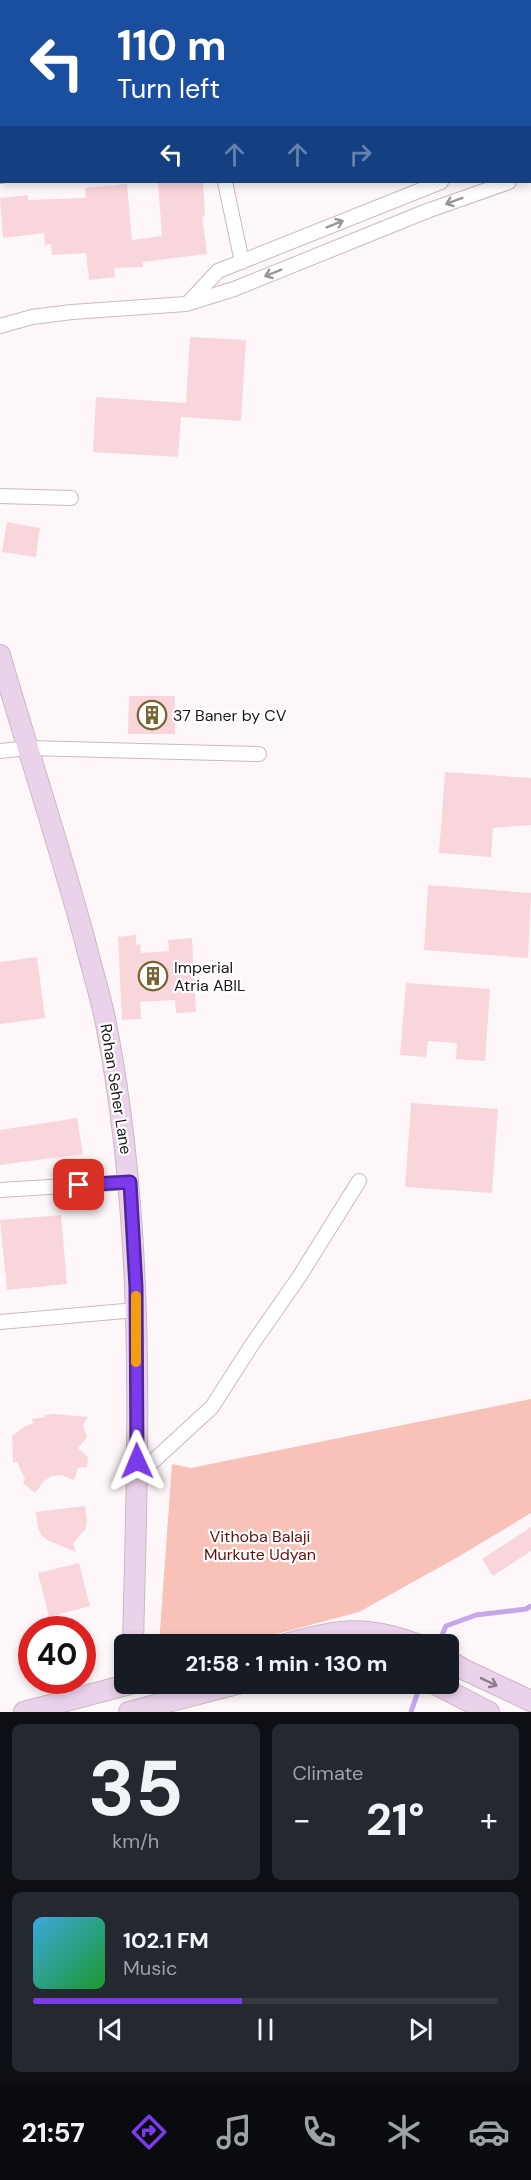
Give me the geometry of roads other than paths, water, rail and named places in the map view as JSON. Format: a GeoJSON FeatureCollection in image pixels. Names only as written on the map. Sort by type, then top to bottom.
{"type":"FeatureCollection","features":[{"type":"Feature","properties":{"kind":"street"},"geometry":{"type":"LineString","coordinates":[[225,183],[242,262]]}},
{"type":"Feature","properties":{"kind":"street"},"geometry":{"type":"LineString","coordinates":[[186,304],[218,271],[439,183]]}},
{"type":"Feature","properties":{"kind":"street"},"geometry":{"type":"LineString","coordinates":[[0,326],[32,317],[72,312],[186,304],[234,289],[427,211],[506,183]]}},
{"type":"Feature","properties":{"kind":"street"},"geometry":{"type":"LineString","coordinates":[[0,496],[71,498]]}},
{"type":"Feature","properties":{"kind":"street","name":"Rohan Seher Lane"},"geometry":{"type":"LineString","coordinates":[[0,655],[70,887],[107,1029],[130,1182],[136,1310],[137,1476],[133,1634]]}},
{"type":"Feature","properties":{"kind":"street"},"geometry":{"type":"LineString","coordinates":[[0,751],[28,748],[259,754]]}},
{"type":"Feature","properties":{"kind":"street"},"geometry":{"type":"LineString","coordinates":[[137,1476],[212,1407],[299,1277],[359,1181]]}},
{"type":"Feature","properties":{"kind":"street"},"geometry":{"type":"LineString","coordinates":[[0,1190],[130,1182]]}},
{"type":"Feature","properties":{"kind":"street"},"geometry":{"type":"LineString","coordinates":[[0,1322],[136,1310]]}},
{"type":"Feature","properties":{"kind":"street"},"geometry":{"type":"LineString","coordinates":[[324,1634],[361,1630],[388,1634]]}},
{"type":"Feature","properties":{"kind":"street"},"geometry":{"type":"LineString","coordinates":[[459,1666],[531,1701]]}},
{"type":"Feature","properties":{"kind":"street"},"geometry":{"type":"LineString","coordinates":[[24,1712],[114,1688]]}},
{"type":"Feature","properties":{"kind":"street"},"geometry":{"type":"LineString","coordinates":[[137,1694],[140,1710],[200,1694]]}},
{"type":"Feature","properties":{"kind":"street"},"geometry":{"type":"LineString","coordinates":[[454,1694],[489,1712]]}},
{"type":"Feature","properties":{"kind":"waterway"},"geometry":{"type":"LineString","coordinates":[[442,1634],[446,1626],[476,1615],[526,1609],[531,1606]]}},
{"type":"Feature","properties":{"kind":"waterway"},"geometry":{"type":"LineString","coordinates":[[411,1712],[417,1694]]}},
{"type":"Feature","properties":{"kind":"place","name":"37 Baner by CV"},"geometry":{"type":"Point","coordinates":[152,715]}},
{"type":"Feature","properties":{"kind":"place","name":"Imperial Atria ABIL"},"geometry":{"type":"Point","coordinates":[153,976]}},
{"type":"Feature","properties":{"kind":"park label","name":"Vithoba Balaji Murkute Udyan"},"geometry":{"type":"Point","coordinates":[260,1545]}}]}
